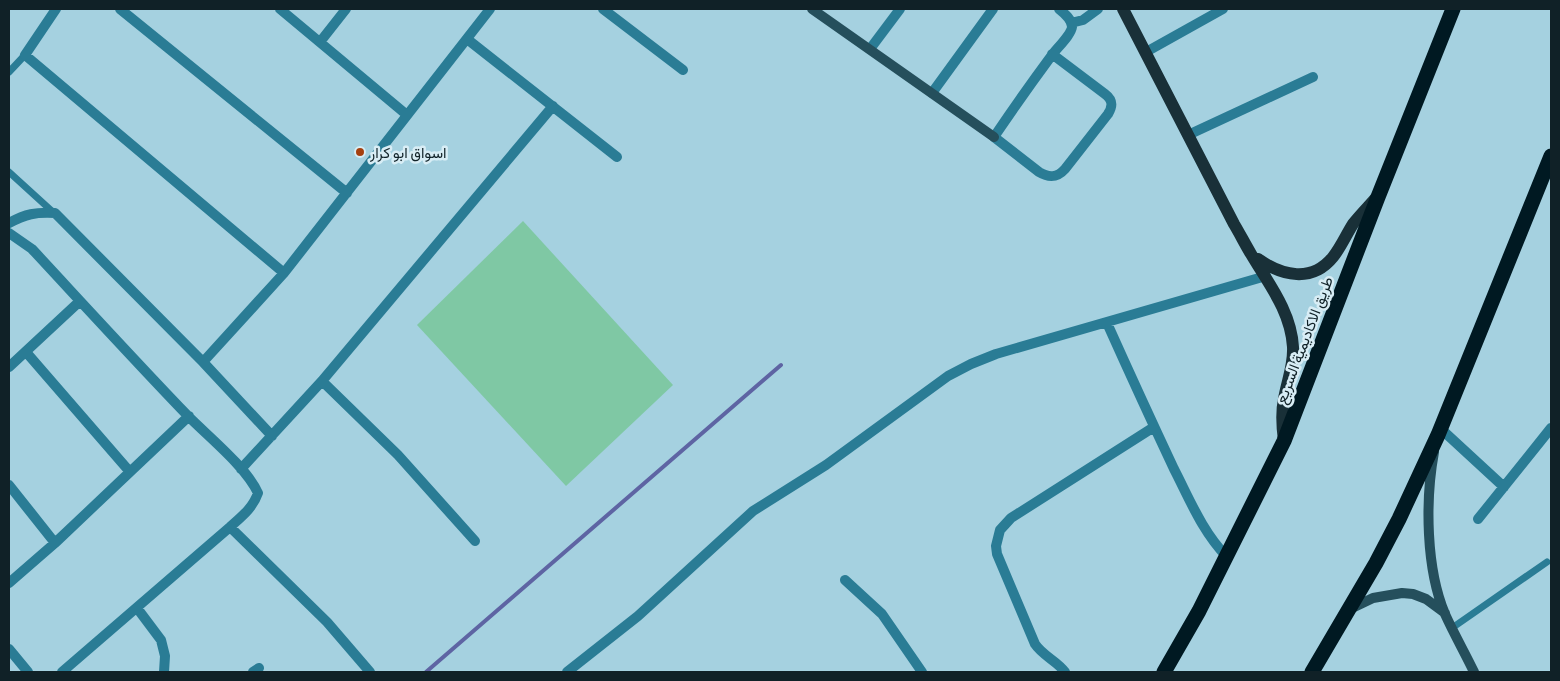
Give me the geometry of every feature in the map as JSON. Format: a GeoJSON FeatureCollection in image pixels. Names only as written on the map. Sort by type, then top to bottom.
{"type":"FeatureCollection","features":[{"type":"Feature","properties":{"kind":"highway","name":"طريق الاكاديمية السريع"},"geometry":{"type":"LineString","coordinates":[[1164,672],[1200,611],[1284,441],[1453,9]]}},
{"type":"Feature","properties":{"kind":"highway"},"geometry":{"type":"LineString","coordinates":[[1312,672],[1376,563],[1439,431],[1548,177],[1551,156]]}},
{"type":"Feature","properties":{"kind":"main road"},"geometry":{"type":"LineString","coordinates":[[1123,9],[1188,135],[1252,255],[1276,294],[1286,316],[1293,347],[1291,369],[1282,407],[1284,441]]}},
{"type":"Feature","properties":{"kind":"main road"},"geometry":{"type":"LineString","coordinates":[[1252,255],[1269,267],[1287,274],[1308,273],[1318,269],[1327,264],[1334,256],[1354,224],[1378,197]]}},
{"type":"Feature","properties":{"kind":"street"},"geometry":{"type":"LineString","coordinates":[[56,9],[25,55],[284,273]]}},
{"type":"Feature","properties":{"kind":"street"},"geometry":{"type":"LineString","coordinates":[[120,9],[347,193]]}},
{"type":"Feature","properties":{"kind":"street"},"geometry":{"type":"LineString","coordinates":[[280,9],[407,115]]}},
{"type":"Feature","properties":{"kind":"street"},"geometry":{"type":"LineString","coordinates":[[320,42],[346,9]]}},
{"type":"Feature","properties":{"kind":"street"},"geometry":{"type":"LineString","coordinates":[[203,362],[284,273],[490,9]]}},
{"type":"Feature","properties":{"kind":"street"},"geometry":{"type":"LineString","coordinates":[[603,9],[683,70]]}},
{"type":"Feature","properties":{"kind":"street"},"geometry":{"type":"LineString","coordinates":[[812,9],[994,136],[1039,172],[1053,177],[1060,175],[1065,169],[1108,114],[1112,103],[1110,98],[1052,54]]}},
{"type":"Feature","properties":{"kind":"street"},"geometry":{"type":"LineString","coordinates":[[870,49],[900,9]]}},
{"type":"Feature","properties":{"kind":"street"},"geometry":{"type":"LineString","coordinates":[[932,93],[993,9]]}},
{"type":"Feature","properties":{"kind":"street"},"geometry":{"type":"LineString","coordinates":[[994,136],[1052,54],[1070,32],[1072,28],[1069,18],[1059,9]]}},
{"type":"Feature","properties":{"kind":"street"},"geometry":{"type":"LineString","coordinates":[[1071,23],[1083,20],[1098,9]]}},
{"type":"Feature","properties":{"kind":"street"},"geometry":{"type":"LineString","coordinates":[[1146,52],[1223,9]]}},
{"type":"Feature","properties":{"kind":"street"},"geometry":{"type":"LineString","coordinates":[[467,39],[617,157]]}},
{"type":"Feature","properties":{"kind":"street"},"geometry":{"type":"LineString","coordinates":[[1188,135],[1313,77]]}},
{"type":"Feature","properties":{"kind":"street"},"geometry":{"type":"LineString","coordinates":[[241,469],[322,381],[553,106]]}},
{"type":"Feature","properties":{"kind":"street"},"geometry":{"type":"LineString","coordinates":[[9,223],[37,212],[55,213],[203,362],[272,436]]}},
{"type":"Feature","properties":{"kind":"street"},"geometry":{"type":"LineString","coordinates":[[9,233],[32,249],[241,469],[254,484],[258,493],[255,502],[249,510],[62,672]]}},
{"type":"Feature","properties":{"kind":"street"},"geometry":{"type":"LineString","coordinates":[[567,672],[638,616],[753,511],[826,465],[948,376],[996,354],[1266,276]]}},
{"type":"Feature","properties":{"kind":"street"},"geometry":{"type":"LineString","coordinates":[[9,367],[80,301]]}},
{"type":"Feature","properties":{"kind":"street"},"geometry":{"type":"LineString","coordinates":[[1107,323],[1154,427],[1204,529],[1227,557]]}},
{"type":"Feature","properties":{"kind":"street"},"geometry":{"type":"LineString","coordinates":[[26,352],[130,472]]}},
{"type":"Feature","properties":{"kind":"street"},"geometry":{"type":"LineString","coordinates":[[322,381],[398,455],[475,541]]}},
{"type":"Feature","properties":{"kind":"street"},"geometry":{"type":"LineString","coordinates":[[9,583],[56,543],[189,416]]}},
{"type":"Feature","properties":{"kind":"street"},"geometry":{"type":"LineString","coordinates":[[1065,672],[1056,662],[1041,652],[1035,644],[1000,561],[996,546],[1000,530],[1011,518],[1154,427]]}},
{"type":"Feature","properties":{"kind":"street"},"geometry":{"type":"LineString","coordinates":[[1478,519],[1551,428]]}},
{"type":"Feature","properties":{"kind":"street"},"geometry":{"type":"LineString","coordinates":[[1474,672],[1445,613],[1433,570],[1430,547],[1430,496],[1432,463],[1439,431],[1504,487]]}},
{"type":"Feature","properties":{"kind":"street"},"geometry":{"type":"LineString","coordinates":[[9,485],[56,543]]}},
{"type":"Feature","properties":{"kind":"street"},"geometry":{"type":"LineString","coordinates":[[230,527],[326,622],[370,672]]}},
{"type":"Feature","properties":{"kind":"street"},"geometry":{"type":"LineString","coordinates":[[845,580],[882,614],[922,672]]}},
{"type":"Feature","properties":{"kind":"street"},"geometry":{"type":"LineString","coordinates":[[1348,610],[1373,598],[1402,593],[1413,594],[1426,599],[1445,613]]}},
{"type":"Feature","properties":{"kind":"street"},"geometry":{"type":"LineString","coordinates":[[137,608],[161,640],[165,656],[164,672]]}},
{"type":"Feature","properties":{"kind":"street"},"geometry":{"type":"LineString","coordinates":[[9,649],[28,672]]}},
{"type":"Feature","properties":{"kind":"lane"},"geometry":{"type":"LineString","coordinates":[[9,72],[25,55]]}},
{"type":"Feature","properties":{"kind":"lane"},"geometry":{"type":"LineString","coordinates":[[9,172],[55,213]]}},
{"type":"Feature","properties":{"kind":"lane"},"geometry":{"type":"LineString","coordinates":[[1452,628],[1547,562]]}},
{"type":"Feature","properties":{"kind":"green space"},"geometry":{"type":"Polygon","coordinates":[[[523,221],[673,385],[566,486],[417,325],[523,221]]]}},
{"type":"Feature","properties":{"kind":"waterway"},"geometry":{"type":"LineString","coordinates":[[426,672],[781,365]]}},
{"type":"Feature","properties":{"kind":"place","name":"اسواق ابو كرار"},"geometry":{"type":"Point","coordinates":[360,152]}}]}
